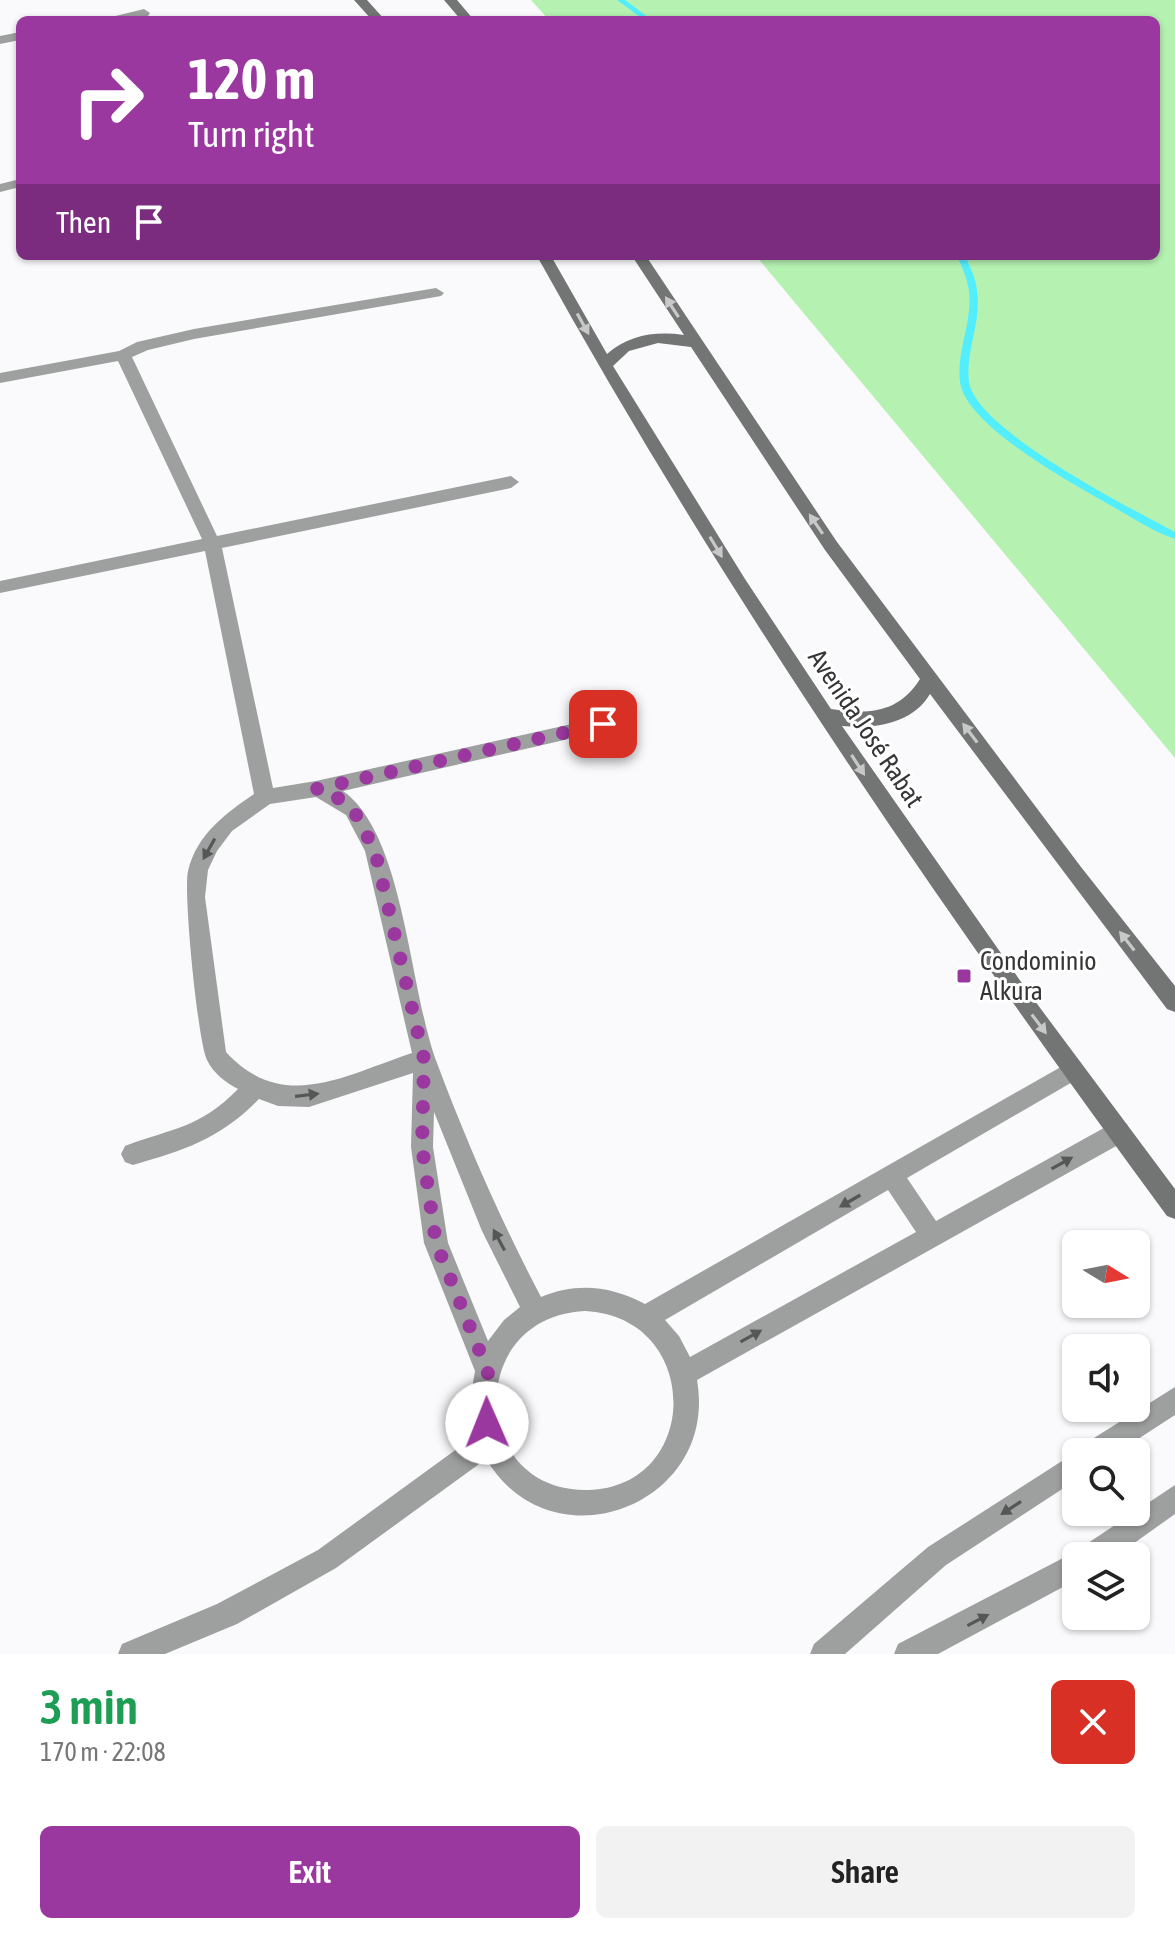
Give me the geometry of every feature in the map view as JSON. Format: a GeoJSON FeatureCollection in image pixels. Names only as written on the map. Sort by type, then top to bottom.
{"type":"FeatureCollection","features":[{"type":"Feature","properties":{"kind":"street"},"geometry":{"type":"LineString","coordinates":[[137,0],[146,16]]}},
{"type":"Feature","properties":{"kind":"street"},"geometry":{"type":"LineString","coordinates":[[360,0],[375,16]]}},
{"type":"Feature","properties":{"kind":"street"},"geometry":{"type":"LineString","coordinates":[[450,0],[464,16]]}},
{"type":"Feature","properties":{"kind":"street","name":"Avenida José Rabat"},"geometry":{"type":"LineString","coordinates":[[546,260],[605,365],[739,584],[882,802],[1175,1208]]}},
{"type":"Feature","properties":{"kind":"street"},"geometry":{"type":"LineString","coordinates":[[642,260],[831,546],[929,680],[1175,1002]]}},
{"type":"Feature","properties":{"kind":"street"},"geometry":{"type":"LineString","coordinates":[[0,378],[123,355],[143,346],[194,334],[436,293]]}},
{"type":"Feature","properties":{"kind":"street"},"geometry":{"type":"LineString","coordinates":[[605,365],[615,354],[641,340],[665,337],[695,343]]}},
{"type":"Feature","properties":{"kind":"street"},"geometry":{"type":"LineString","coordinates":[[123,355],[212,543],[265,797]]}},
{"type":"Feature","properties":{"kind":"street"},"geometry":{"type":"LineString","coordinates":[[0,587],[511,482]]}},
{"type":"Feature","properties":{"kind":"street"},"geometry":{"type":"LineString","coordinates":[[826,716],[862,720],[892,717],[914,704],[929,680]]}},
{"type":"Feature","properties":{"kind":"street"},"geometry":{"type":"LineString","coordinates":[[424,1059],[309,1097],[278,1096],[234,1076],[216,1056],[195,897],[198,870],[209,846],[225,825],[265,797],[316,789],[603,724]]}},
{"type":"Feature","properties":{"kind":"street"},"geometry":{"type":"LineString","coordinates":[[316,789],[335,796],[353,809],[375,851],[424,1059],[490,1223],[535,1310]]}},
{"type":"Feature","properties":{"kind":"street"},"geometry":{"type":"LineString","coordinates":[[424,1059],[422,1147],[436,1243],[488,1372]]}},
{"type":"Feature","properties":{"kind":"street"},"geometry":{"type":"LineString","coordinates":[[646,1317],[1073,1070]]}},
{"type":"Feature","properties":{"kind":"street"},"geometry":{"type":"LineString","coordinates":[[133,1154],[197,1136],[227,1118],[255,1087]]}},
{"type":"Feature","properties":{"kind":"street"},"geometry":{"type":"LineString","coordinates":[[683,1374],[1119,1132]]}},
{"type":"Feature","properties":{"kind":"street"},"geometry":{"type":"LineString","coordinates":[[892,1176],[932,1236]]}},
{"type":"Feature","properties":{"kind":"street"},"geometry":{"type":"LineString","coordinates":[[592,1296],[620,1303],[646,1317],[669,1343],[683,1374],[686,1408],[678,1441],[660,1471],[634,1493],[601,1504],[567,1504],[535,1492],[509,1470],[491,1440],[484,1406],[488,1372],[506,1336],[535,1310],[563,1298],[592,1296]]}},
{"type":"Feature","properties":{"kind":"street"},"geometry":{"type":"LineString","coordinates":[[1117,1438],[1175,1400]]}},
{"type":"Feature","properties":{"kind":"street"},"geometry":{"type":"LineString","coordinates":[[132,1654],[227,1614],[327,1559],[491,1440]]}},
{"type":"Feature","properties":{"kind":"street"},"geometry":{"type":"LineString","coordinates":[[824,1654],[937,1556],[1062,1474]]}},
{"type":"Feature","properties":{"kind":"street"},"geometry":{"type":"LineString","coordinates":[[1114,1542],[1175,1498]]}},
{"type":"Feature","properties":{"kind":"street"},"geometry":{"type":"LineString","coordinates":[[908,1654],[1062,1573]]}},
{"type":"Feature","properties":{"kind":"green space"},"geometry":{"type":"Polygon","coordinates":[[[531,0],[1175,0],[1175,758],[759,260],[1160,260],[1160,16],[545,16],[531,0]]]}},
{"type":"Feature","properties":{"kind":"waterway"},"geometry":{"type":"LineString","coordinates":[[620,0],[643,16]]}},
{"type":"Feature","properties":{"kind":"waterway"},"geometry":{"type":"LineString","coordinates":[[963,260],[973,291],[974,307],[964,368],[965,386],[974,404],[995,425],[1057,469],[1175,536]]}},
{"type":"Feature","properties":{"kind":"place","name":"Condominio Alkura"},"geometry":{"type":"Point","coordinates":[964,976]}},
{"type":"Feature","properties":{"kind":"route"},"geometry":{"type":"LineString","coordinates":[[487,1423],[484,1406],[488,1372],[436,1243],[422,1147],[424,1059],[375,851],[353,809],[335,796],[316,789],[603,724]]}}]}
